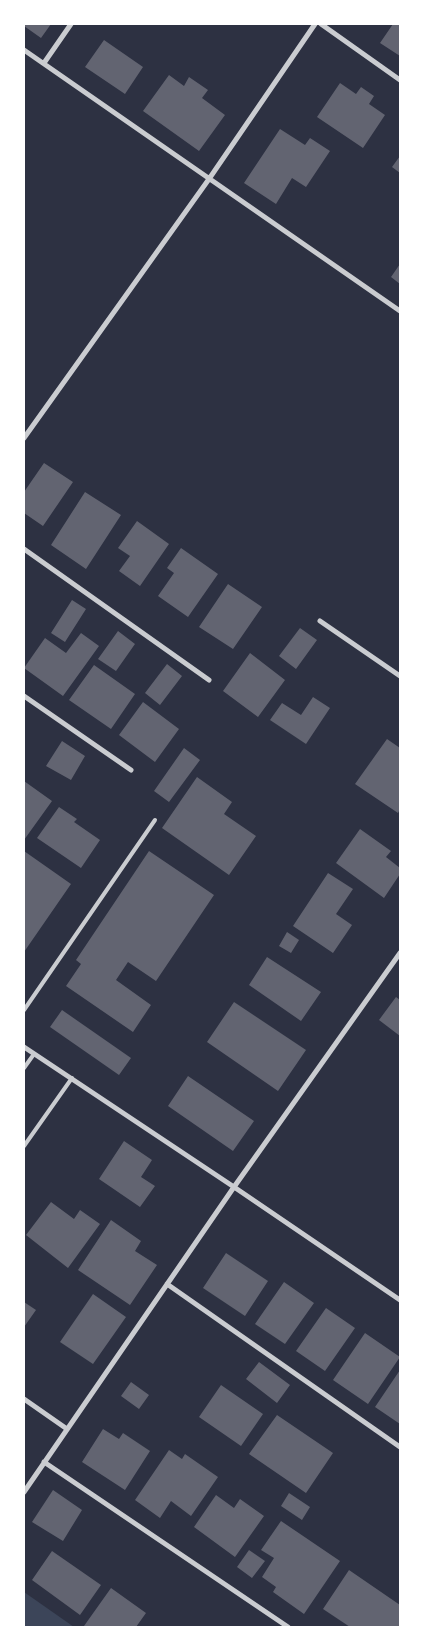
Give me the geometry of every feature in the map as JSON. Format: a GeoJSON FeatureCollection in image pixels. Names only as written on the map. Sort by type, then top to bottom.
{"type":"FeatureCollection","features":[{"type":"Feature","properties":{"kind":"street"},"geometry":{"type":"LineString","coordinates":[[44,64],[71,24]]}},
{"type":"Feature","properties":{"kind":"street"},"geometry":{"type":"LineString","coordinates":[[24,438],[209,179],[315,24]]}},
{"type":"Feature","properties":{"kind":"street"},"geometry":{"type":"LineString","coordinates":[[322,24],[400,80]]}},
{"type":"Feature","properties":{"kind":"street"},"geometry":{"type":"LineString","coordinates":[[24,50],[400,311]]}},
{"type":"Feature","properties":{"kind":"street"},"geometry":{"type":"LineString","coordinates":[[24,549],[209,680]]}},
{"type":"Feature","properties":{"kind":"street"},"geometry":{"type":"LineString","coordinates":[[320,621],[400,676]]}},
{"type":"Feature","properties":{"kind":"street"},"geometry":{"type":"LineString","coordinates":[[24,696],[131,770]]}},
{"type":"Feature","properties":{"kind":"street"},"geometry":{"type":"LineString","coordinates":[[24,1492],[234,1187],[400,954]]}},
{"type":"Feature","properties":{"kind":"street"},"geometry":{"type":"LineString","coordinates":[[24,1047],[400,1300]]}},
{"type":"Feature","properties":{"kind":"street"},"geometry":{"type":"LineString","coordinates":[[167,1284],[400,1447]]}},
{"type":"Feature","properties":{"kind":"street"},"geometry":{"type":"LineString","coordinates":[[24,1399],[67,1429]]}},
{"type":"Feature","properties":{"kind":"street"},"geometry":{"type":"LineString","coordinates":[[44,1462],[288,1627]]}},
{"type":"Feature","properties":{"kind":"lane"},"geometry":{"type":"LineString","coordinates":[[24,1010],[155,820]]}},
{"type":"Feature","properties":{"kind":"lane"},"geometry":{"type":"LineString","coordinates":[[24,1068],[34,1054]]}},
{"type":"Feature","properties":{"kind":"lane"},"geometry":{"type":"LineString","coordinates":[[24,1146],[72,1078]]}},
{"type":"Feature","properties":{"kind":"shaded area"},"geometry":{"type":"Polygon","coordinates":[[[24,1592],[74,1627],[24,1627],[24,1592]]]}},
{"type":"Feature","properties":{"kind":"building"},"geometry":{"type":"Polygon","coordinates":[[[24,24],[51,24],[41,38],[24,26],[24,24]]]}},
{"type":"Feature","properties":{"kind":"building"},"geometry":{"type":"Polygon","coordinates":[[[393,24],[400,24],[400,56],[380,43],[393,24]]]}},
{"type":"Feature","properties":{"kind":"building"},"geometry":{"type":"Polygon","coordinates":[[[104,40],[143,67],[125,94],[85,67],[104,40]]]}},
{"type":"Feature","properties":{"kind":"building"},"geometry":{"type":"Polygon","coordinates":[[[169,75],[184,86],[189,77],[208,90],[202,98],[225,115],[199,151],[143,111],[169,75]]]}},
{"type":"Feature","properties":{"kind":"building"},"geometry":{"type":"Polygon","coordinates":[[[340,83],[356,94],[361,87],[374,96],[369,104],[385,115],[363,148],[317,117],[340,83]]]}},
{"type":"Feature","properties":{"kind":"building"},"geometry":{"type":"Polygon","coordinates":[[[280,129],[305,145],[310,138],[330,151],[306,187],[292,178],[276,204],[244,183],[280,129]]]}},
{"type":"Feature","properties":{"kind":"building"},"geometry":{"type":"Polygon","coordinates":[[[400,156],[400,173],[392,167],[400,156]]]}},
{"type":"Feature","properties":{"kind":"building"},"geometry":{"type":"Polygon","coordinates":[[[400,264],[400,284],[391,277],[400,264]]]}},
{"type":"Feature","properties":{"kind":"building"},"geometry":{"type":"Polygon","coordinates":[[[44,463],[73,482],[43,526],[24,513],[24,492],[44,463]]]}},
{"type":"Feature","properties":{"kind":"building"},"geometry":{"type":"Polygon","coordinates":[[[85,492],[121,515],[86,569],[51,545],[85,492]]]}},
{"type":"Feature","properties":{"kind":"building"},"geometry":{"type":"Polygon","coordinates":[[[137,521],[169,544],[140,586],[119,571],[130,556],[118,548],[137,521]]]}},
{"type":"Feature","properties":{"kind":"building"},"geometry":{"type":"Polygon","coordinates":[[[181,548],[218,574],[188,617],[158,596],[174,573],[167,568],[181,548]]]}},
{"type":"Feature","properties":{"kind":"building"},"geometry":{"type":"Polygon","coordinates":[[[228,584],[262,607],[233,649],[199,627],[228,584]]]}},
{"type":"Feature","properties":{"kind":"building"},"geometry":{"type":"Polygon","coordinates":[[[72,600],[86,609],[65,642],[51,633],[72,600]]]}},
{"type":"Feature","properties":{"kind":"building"},"geometry":{"type":"Polygon","coordinates":[[[300,628],[317,640],[296,669],[279,656],[300,628]]]}},
{"type":"Feature","properties":{"kind":"building"},"geometry":{"type":"Polygon","coordinates":[[[118,631],[135,644],[116,671],[98,659],[118,631]]]}},
{"type":"Feature","properties":{"kind":"building"},"geometry":{"type":"Polygon","coordinates":[[[81,633],[99,646],[63,696],[24,668],[45,638],[66,653],[81,633]]]}},
{"type":"Feature","properties":{"kind":"building"},"geometry":{"type":"Polygon","coordinates":[[[250,653],[285,680],[258,717],[223,691],[250,653]]]}},
{"type":"Feature","properties":{"kind":"building"},"geometry":{"type":"Polygon","coordinates":[[[167,664],[182,676],[160,705],[145,693],[167,664]]]}},
{"type":"Feature","properties":{"kind":"building"},"geometry":{"type":"Polygon","coordinates":[[[94,665],[135,694],[111,729],[69,700],[94,665]]]}},
{"type":"Feature","properties":{"kind":"building"},"geometry":{"type":"Polygon","coordinates":[[[313,697],[330,708],[306,744],[270,720],[282,703],[301,715],[313,697]]]}},
{"type":"Feature","properties":{"kind":"building"},"geometry":{"type":"Polygon","coordinates":[[[143,702],[179,729],[155,762],[119,735],[143,702]]]}},
{"type":"Feature","properties":{"kind":"building"},"geometry":{"type":"Polygon","coordinates":[[[387,739],[400,748],[400,809],[398,813],[355,784],[387,739]]]}},
{"type":"Feature","properties":{"kind":"building"},"geometry":{"type":"Polygon","coordinates":[[[62,741],[85,756],[71,780],[46,766],[62,741]]]}},
{"type":"Feature","properties":{"kind":"building"},"geometry":{"type":"Polygon","coordinates":[[[184,748],[200,760],[169,802],[154,791],[184,748]]]}},
{"type":"Feature","properties":{"kind":"building"},"geometry":{"type":"Polygon","coordinates":[[[197,777],[232,802],[224,814],[256,836],[229,875],[162,828],[197,777]]]}},
{"type":"Feature","properties":{"kind":"building"},"geometry":{"type":"Polygon","coordinates":[[[24,781],[52,801],[24,840],[24,781]]]}},
{"type":"Feature","properties":{"kind":"building"},"geometry":{"type":"Polygon","coordinates":[[[59,807],[77,819],[74,822],[100,840],[81,868],[37,838],[59,807]]]}},
{"type":"Feature","properties":{"kind":"building"},"geometry":{"type":"Polygon","coordinates":[[[360,829],[391,851],[386,857],[400,868],[400,874],[384,898],[336,863],[360,829]]]}},
{"type":"Feature","properties":{"kind":"building"},"geometry":{"type":"Polygon","coordinates":[[[24,851],[71,884],[24,952],[24,851]]]}},
{"type":"Feature","properties":{"kind":"building"},"geometry":{"type":"Polygon","coordinates":[[[149,851],[214,895],[156,981],[128,962],[116,980],[151,1005],[133,1032],[66,986],[81,964],[76,960],[149,851]]]}},
{"type":"Feature","properties":{"kind":"building"},"geometry":{"type":"Polygon","coordinates":[[[328,873],[353,889],[336,914],[352,925],[333,953],[293,926],[328,873]]]}},
{"type":"Feature","properties":{"kind":"building"},"geometry":{"type":"Polygon","coordinates":[[[287,932],[299,940],[291,953],[279,946],[287,932]]]}},
{"type":"Feature","properties":{"kind":"building"},"geometry":{"type":"Polygon","coordinates":[[[267,957],[321,992],[301,1021],[249,985],[267,957]]]}},
{"type":"Feature","properties":{"kind":"building"},"geometry":{"type":"Polygon","coordinates":[[[396,997],[400,1000],[400,1036],[379,1020],[396,997]]]}},
{"type":"Feature","properties":{"kind":"building"},"geometry":{"type":"Polygon","coordinates":[[[234,1002],[306,1050],[278,1091],[207,1042],[234,1002]]]}},
{"type":"Feature","properties":{"kind":"building"},"geometry":{"type":"Polygon","coordinates":[[[62,1010],[131,1058],[119,1075],[50,1027],[62,1010]]]}},
{"type":"Feature","properties":{"kind":"building"},"geometry":{"type":"Polygon","coordinates":[[[188,1076],[254,1121],[233,1151],[168,1106],[188,1076]]]}},
{"type":"Feature","properties":{"kind":"building"},"geometry":{"type":"Polygon","coordinates":[[[124,1141],[152,1160],[141,1177],[155,1186],[140,1207],[99,1179],[124,1141]]]}},
{"type":"Feature","properties":{"kind":"building"},"geometry":{"type":"Polygon","coordinates":[[[51,1202],[74,1219],[80,1210],[100,1224],[68,1268],[26,1235],[51,1202]]]}},
{"type":"Feature","properties":{"kind":"building"},"geometry":{"type":"Polygon","coordinates":[[[111,1220],[141,1241],[135,1251],[157,1265],[130,1305],[78,1270],[111,1220]]]}},
{"type":"Feature","properties":{"kind":"building"},"geometry":{"type":"Polygon","coordinates":[[[226,1253],[268,1281],[245,1316],[203,1288],[226,1253]]]}},
{"type":"Feature","properties":{"kind":"building"},"geometry":{"type":"Polygon","coordinates":[[[284,1282],[314,1303],[285,1344],[255,1324],[284,1282]]]}},
{"type":"Feature","properties":{"kind":"building"},"geometry":{"type":"Polygon","coordinates":[[[93,1294],[126,1317],[93,1364],[60,1342],[93,1294]]]}},
{"type":"Feature","properties":{"kind":"building"},"geometry":{"type":"Polygon","coordinates":[[[24,1302],[36,1310],[24,1327],[24,1302]]]}},
{"type":"Feature","properties":{"kind":"building"},"geometry":{"type":"Polygon","coordinates":[[[326,1308],[355,1328],[325,1371],[296,1351],[326,1308]]]}},
{"type":"Feature","properties":{"kind":"building"},"geometry":{"type":"Polygon","coordinates":[[[365,1333],[400,1357],[368,1404],[333,1380],[365,1333]]]}},
{"type":"Feature","properties":{"kind":"building"},"geometry":{"type":"Polygon","coordinates":[[[259,1362],[290,1385],[277,1403],[246,1379],[259,1362]]]}},
{"type":"Feature","properties":{"kind":"building"},"geometry":{"type":"Polygon","coordinates":[[[400,1370],[400,1424],[375,1407],[400,1370]]]}},
{"type":"Feature","properties":{"kind":"building"},"geometry":{"type":"Polygon","coordinates":[[[131,1382],[149,1395],[139,1409],[121,1396],[131,1382]]]}},
{"type":"Feature","properties":{"kind":"building"},"geometry":{"type":"Polygon","coordinates":[[[221,1385],[263,1414],[241,1446],[199,1417],[221,1385]]]}},
{"type":"Feature","properties":{"kind":"building"},"geometry":{"type":"Polygon","coordinates":[[[277,1415],[333,1453],[306,1493],[249,1454],[277,1415]]]}},
{"type":"Feature","properties":{"kind":"building"},"geometry":{"type":"Polygon","coordinates":[[[103,1429],[119,1439],[123,1433],[150,1451],[125,1490],[82,1462],[103,1429]]]}},
{"type":"Feature","properties":{"kind":"building"},"geometry":{"type":"Polygon","coordinates":[[[169,1450],[182,1459],[185,1454],[218,1477],[191,1516],[171,1501],[160,1518],[135,1500],[169,1450]]]}},
{"type":"Feature","properties":{"kind":"building"},"geometry":{"type":"Polygon","coordinates":[[[53,1490],[82,1510],[63,1541],[32,1522],[53,1490]]]}},
{"type":"Feature","properties":{"kind":"building"},"geometry":{"type":"Polygon","coordinates":[[[289,1493],[310,1507],[302,1520],[281,1506],[289,1493]]]}},
{"type":"Feature","properties":{"kind":"building"},"geometry":{"type":"Polygon","coordinates":[[[216,1495],[234,1508],[240,1499],[264,1516],[235,1557],[194,1527],[216,1495]]]}},
{"type":"Feature","properties":{"kind":"building"},"geometry":{"type":"Polygon","coordinates":[[[281,1521],[340,1561],[304,1614],[273,1592],[276,1587],[262,1577],[274,1558],[261,1550],[281,1521]]]}},
{"type":"Feature","properties":{"kind":"building"},"geometry":{"type":"Polygon","coordinates":[[[249,1550],[265,1561],[252,1578],[237,1567],[249,1550]]]}},
{"type":"Feature","properties":{"kind":"building"},"geometry":{"type":"Polygon","coordinates":[[[52,1551],[101,1585],[80,1615],[32,1580],[52,1551]]]}},
{"type":"Feature","properties":{"kind":"building"},"geometry":{"type":"Polygon","coordinates":[[[349,1570],[400,1605],[400,1627],[350,1627],[323,1609],[349,1570]]]}},
{"type":"Feature","properties":{"kind":"building"},"geometry":{"type":"Polygon","coordinates":[[[111,1588],[146,1613],[136,1627],[84,1626],[111,1588]]]}}]}
